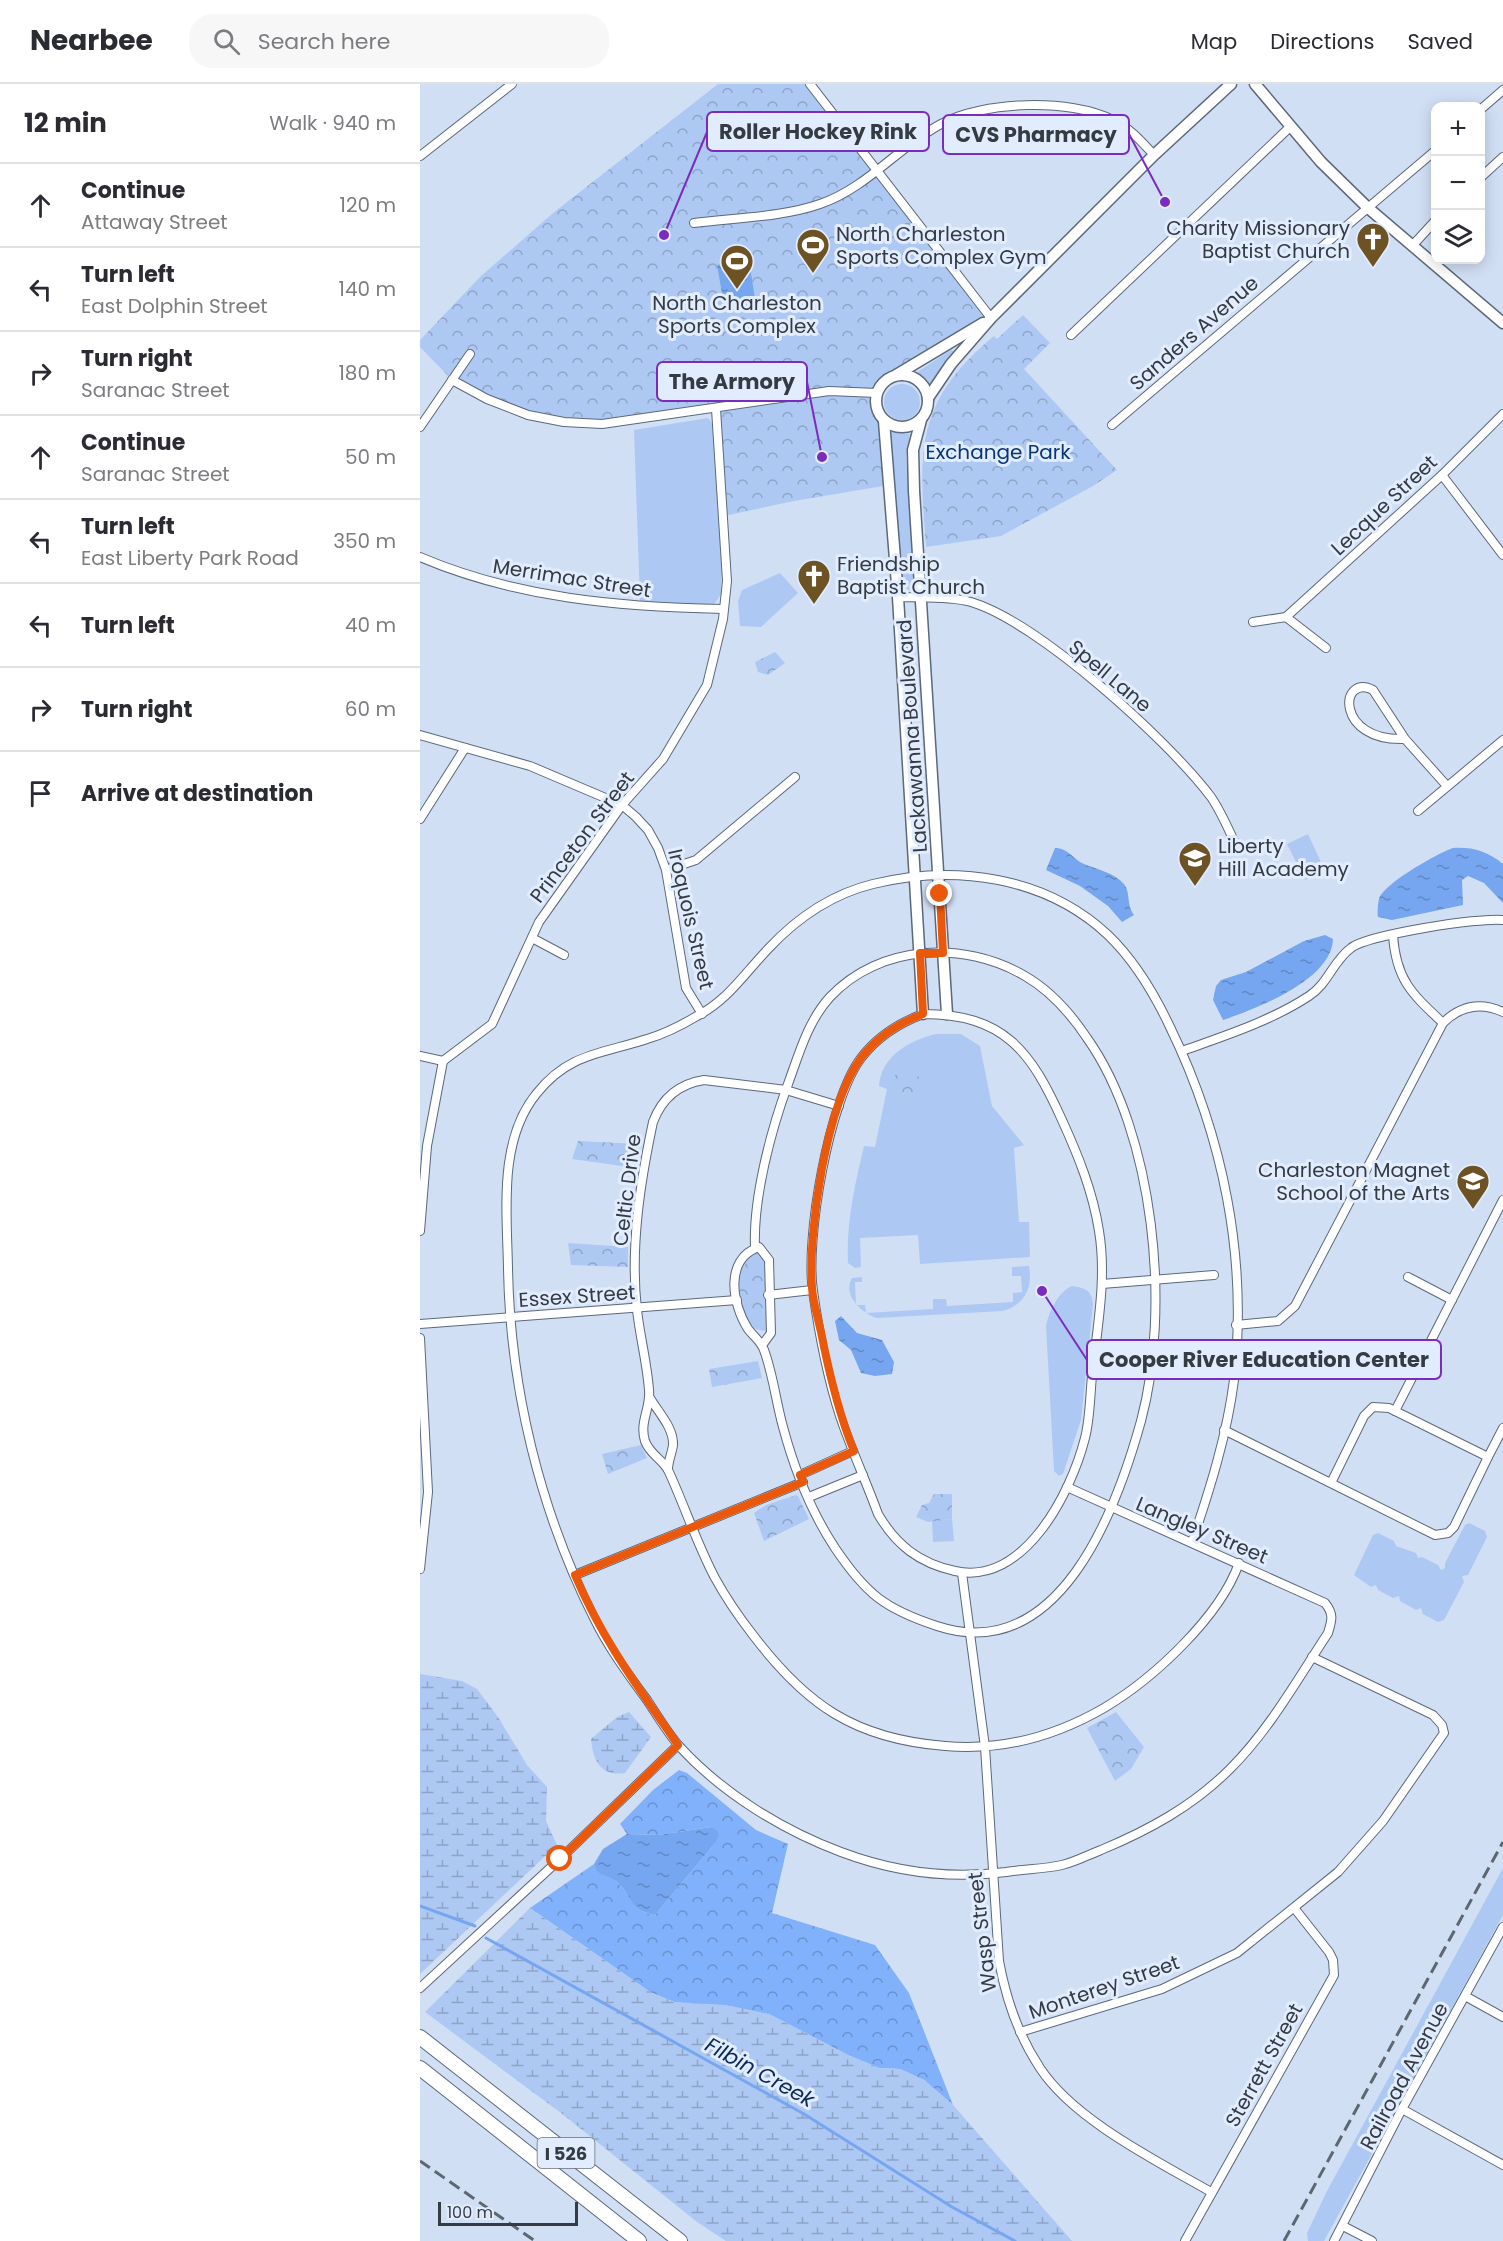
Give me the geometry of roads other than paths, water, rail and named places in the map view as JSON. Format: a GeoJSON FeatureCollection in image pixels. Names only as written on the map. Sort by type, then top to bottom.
{"type":"FeatureCollection","features":[{"type":"Feature","properties":{"kind":"highway","name":"I 526"},"geometry":{"type":"LineString","coordinates":[[420,2037],[680,2241]]}},
{"type":"Feature","properties":{"kind":"highway","name":"I 526"},"geometry":{"type":"LineString","coordinates":[[420,2068],[639,2241]]}},
{"type":"Feature","properties":{"kind":"street"},"geometry":{"type":"LineString","coordinates":[[420,156],[512,84]]}},
{"type":"Feature","properties":{"kind":"street"},"geometry":{"type":"LineString","coordinates":[[810,84],[991,318]]}},
{"type":"Feature","properties":{"kind":"street"},"geometry":{"type":"LineString","coordinates":[[928,398],[951,364],[991,318],[1154,155],[1231,84]]}},
{"type":"Feature","properties":{"kind":"street"},"geometry":{"type":"LineString","coordinates":[[1256,84],[1290,127],[1367,207],[1503,323]]}},
{"type":"Feature","properties":{"kind":"street"},"geometry":{"type":"LineString","coordinates":[[1485,106],[1503,90]]}},
{"type":"Feature","properties":{"kind":"street"},"geometry":{"type":"LineString","coordinates":[[694,223],[819,204],[849,191],[942,123],[970,112],[1000,108],[1072,107],[1094,112],[1122,125],[1154,155]]}},
{"type":"Feature","properties":{"kind":"street"},"geometry":{"type":"LineString","coordinates":[[1071,335],[1290,127]]}},
{"type":"Feature","properties":{"kind":"street","name":"Sanders Avenue"},"geometry":{"type":"LineString","coordinates":[[1113,424],[1431,154]]}},
{"type":"Feature","properties":{"kind":"street"},"geometry":{"type":"LineString","coordinates":[[1485,173],[1503,157]]}},
{"type":"Feature","properties":{"kind":"street"},"geometry":{"type":"LineString","coordinates":[[1412,246],[1431,225]]}},
{"type":"Feature","properties":{"kind":"street"},"geometry":{"type":"LineString","coordinates":[[893,376],[909,376],[916,379],[926,390],[928,398],[926,414],[914,425],[899,428],[884,421],[876,408],[880,386],[893,376],[991,318]]}},
{"type":"Feature","properties":{"kind":"street"},"geometry":{"type":"LineString","coordinates":[[420,427],[470,354]]}},
{"type":"Feature","properties":{"kind":"street"},"geometry":{"type":"LineString","coordinates":[[452,381],[487,399],[528,415],[564,422],[602,424],[829,391],[877,393]]}},
{"type":"Feature","properties":{"kind":"street","name":"Princeton Street"},"geometry":{"type":"LineString","coordinates":[[443,1061],[492,1024],[539,922],[622,805],[663,759],[707,685],[716,655],[727,581],[717,409]]}},
{"type":"Feature","properties":{"kind":"street","name":"Lecque Street"},"geometry":{"type":"LineString","coordinates":[[1286,617],[1442,475],[1503,414]]}},
{"type":"Feature","properties":{"kind":"street","name":"Lackawanna Boulevard"},"geometry":{"type":"LineString","coordinates":[[921,420],[913,450],[947,1014]]}},
{"type":"Feature","properties":{"kind":"street","name":"Lackawanna Boulevard"},"geometry":{"type":"LineString","coordinates":[[884,421],[898,597],[923,1014]]}},
{"type":"Feature","properties":{"kind":"street"},"geometry":{"type":"LineString","coordinates":[[1442,475],[1503,555]]}},
{"type":"Feature","properties":{"kind":"street","name":"Merrimac Street"},"geometry":{"type":"LineString","coordinates":[[420,557],[489,583],[543,594],[640,607],[723,609]]}},
{"type":"Feature","properties":{"kind":"street","name":"Spell Lane"},"geometry":{"type":"LineString","coordinates":[[898,597],[957,599],[978,605],[1013,622],[1051,648],[1136,718],[1175,758],[1213,799],[1234,841]]}},
{"type":"Feature","properties":{"kind":"street"},"geometry":{"type":"LineString","coordinates":[[1253,622],[1286,617],[1326,648]]}},
{"type":"Feature","properties":{"kind":"street"},"geometry":{"type":"LineString","coordinates":[[1405,739],[1379,739],[1371,734],[1350,713],[1347,705],[1349,697],[1361,688],[1367,687],[1373,690],[1405,739],[1447,786]]}},
{"type":"Feature","properties":{"kind":"street","name":"Iroquois Street"},"geometry":{"type":"LineString","coordinates":[[420,735],[530,766],[622,805],[648,830],[666,870],[686,988],[702,1014]]}},
{"type":"Feature","properties":{"kind":"street"},"geometry":{"type":"LineString","coordinates":[[1418,811],[1503,740]]}},
{"type":"Feature","properties":{"kind":"street"},"geometry":{"type":"LineString","coordinates":[[420,819],[465,748]]}},
{"type":"Feature","properties":{"kind":"street"},"geometry":{"type":"LineString","coordinates":[[666,870],[696,860],[795,777]]}},
{"type":"Feature","properties":{"kind":"street"},"geometry":{"type":"LineString","coordinates":[[1192,1542],[1214,1476],[1234,1381],[1236,1274],[1222,1169],[1199,1089],[1155,996],[1128,957],[1104,931],[1080,913],[1041,892],[1019,884],[939,873],[915,875],[864,885],[835,897],[807,914],[763,954],[726,997],[702,1014],[649,1039],[594,1052],[575,1060],[558,1071],[533,1096],[517,1127],[508,1170],[509,1317],[531,1444],[546,1502],[594,1620],[620,1662],[678,1745],[721,1784],[779,1824],[813,1842],[865,1861],[941,1875],[991,1874],[1063,1864],[1147,1830],[1180,1810],[1227,1772],[1280,1710],[1312,1657]]}},
{"type":"Feature","properties":{"kind":"street"},"geometry":{"type":"LineString","coordinates":[[1182,1051],[1240,1029],[1302,1000],[1318,989],[1345,953],[1364,941],[1460,921],[1503,920]]}},
{"type":"Feature","properties":{"kind":"street"},"geometry":{"type":"LineString","coordinates":[[1393,935],[1394,954],[1402,980],[1443,1023]]}},
{"type":"Feature","properties":{"kind":"street"},"geometry":{"type":"LineString","coordinates":[[532,938],[564,956]]}},
{"type":"Feature","properties":{"kind":"street"},"geometry":{"type":"LineString","coordinates":[[755,1247],[769,1147],[786,1090],[807,1033],[829,999],[860,972],[880,962],[920,953],[943,953],[990,961],[1024,975],[1059,1003],[1089,1040],[1119,1094],[1143,1169],[1154,1280],[1155,1336],[1143,1413],[1129,1462],[1101,1533],[1077,1571],[1039,1611],[1008,1628],[971,1633],[945,1629],[903,1615],[875,1598],[833,1544],[801,1479],[784,1432],[763,1344],[749,1330],[737,1300],[736,1267],[747,1252],[759,1246],[769,1260],[768,1295],[771,1332],[763,1344]]}},
{"type":"Feature","properties":{"kind":"street"},"geometry":{"type":"LineString","coordinates":[[1236,1325],[1278,1321],[1295,1306],[1443,1023],[1470,1006],[1482,1005],[1503,1012]]}},
{"type":"Feature","properties":{"kind":"street"},"geometry":{"type":"LineString","coordinates":[[923,1014],[947,1014],[975,1020],[996,1030],[1033,1062],[1046,1084],[1080,1160],[1099,1232],[1102,1284],[1085,1437],[1067,1487],[1037,1537],[1020,1554],[1001,1565],[962,1573],[928,1563],[906,1550],[886,1528],[854,1451],[832,1389],[812,1290],[811,1257],[823,1168],[849,1077],[862,1057],[889,1031],[923,1014]]}},
{"type":"Feature","properties":{"kind":"street"},"geometry":{"type":"LineString","coordinates":[[420,1056],[443,1061],[427,1146],[420,1231]]}},
{"type":"Feature","properties":{"kind":"street","name":"Celtic Drive"},"geometry":{"type":"LineString","coordinates":[[668,1469],[673,1446],[667,1424],[650,1398],[637,1308],[637,1220],[644,1163],[652,1122],[658,1107],[673,1092],[693,1082],[704,1080],[786,1090],[839,1106]]}},
{"type":"Feature","properties":{"kind":"street"},"geometry":{"type":"LineString","coordinates":[[1395,1411],[1503,1200]]}},
{"type":"Feature","properties":{"kind":"street"},"geometry":{"type":"LineString","coordinates":[[1102,1284],[1214,1275]]}},
{"type":"Feature","properties":{"kind":"street"},"geometry":{"type":"LineString","coordinates":[[1408,1277],[1452,1300]]}},
{"type":"Feature","properties":{"kind":"street"},"geometry":{"type":"LineString","coordinates":[[768,1295],[812,1290]]}},
{"type":"Feature","properties":{"kind":"street","name":"Essex Street"},"geometry":{"type":"LineString","coordinates":[[420,1324],[737,1300]]}},
{"type":"Feature","properties":{"kind":"street"},"geometry":{"type":"LineString","coordinates":[[420,1338],[428,1492],[420,1569]]}},
{"type":"Feature","properties":{"kind":"street","name":"Celtic Drive"},"geometry":{"type":"LineString","coordinates":[[650,1398],[644,1417],[645,1440],[650,1451],[668,1469],[690,1527],[715,1578],[740,1617],[791,1682],[824,1707],[862,1729],[896,1740],[931,1745],[985,1747],[1017,1744],[1078,1723],[1126,1693],[1166,1661],[1206,1618],[1235,1575],[1239,1563]]}},
{"type":"Feature","properties":{"kind":"street"},"geometry":{"type":"LineString","coordinates":[[1331,1483],[1368,1410],[1380,1406],[1395,1411],[1488,1457]]}},
{"type":"Feature","properties":{"kind":"street"},"geometry":{"type":"LineString","coordinates":[[1224,1430],[1435,1535],[1442,1535],[1454,1527],[1503,1428]]}},
{"type":"Feature","properties":{"kind":"street"},"geometry":{"type":"LineString","coordinates":[[575,1575],[801,1479],[854,1451]]}},
{"type":"Feature","properties":{"kind":"street"},"geometry":{"type":"LineString","coordinates":[[809,1497],[863,1474]]}},
{"type":"Feature","properties":{"kind":"street","name":"Langley Street"},"geometry":{"type":"LineString","coordinates":[[1067,1487],[1112,1507],[1120,1513],[1192,1542],[1325,1603],[1331,1611],[1332,1620],[1328,1634],[1312,1657]]}},
{"type":"Feature","properties":{"kind":"street","name":"Wasp Street"},"geometry":{"type":"LineString","coordinates":[[962,1573],[985,1747],[991,1874],[999,1961],[1006,1999],[1020,2032],[1039,2067],[1070,2100],[1120,2139],[1211,2192]]}},
{"type":"Feature","properties":{"kind":"street","name":"Monterey Street"},"geometry":{"type":"LineString","coordinates":[[1020,2032],[1162,1989],[1237,1953],[1295,1909],[1338,1872],[1370,1837],[1444,1733],[1442,1725],[1433,1715],[1312,1657]]}},
{"type":"Feature","properties":{"kind":"street"},"geometry":{"type":"LineString","coordinates":[[420,1988],[560,1859],[678,1745]]}},
{"type":"Feature","properties":{"kind":"street","name":"Sterrett Street"},"geometry":{"type":"LineString","coordinates":[[1185,2241],[1334,1975],[1333,1960],[1329,1952],[1295,1909]]}},
{"type":"Feature","properties":{"kind":"street","name":"Railroad Avenue"},"geometry":{"type":"LineString","coordinates":[[1334,2241],[1402,2109],[1503,1926]]}},
{"type":"Feature","properties":{"kind":"street"},"geometry":{"type":"LineString","coordinates":[[1465,1996],[1503,2017]]}},
{"type":"Feature","properties":{"kind":"street"},"geometry":{"type":"LineString","coordinates":[[1402,2109],[1503,2164]]}},
{"type":"Feature","properties":{"kind":"street"},"geometry":{"type":"LineString","coordinates":[[1343,2226],[1372,2241]]}},
{"type":"Feature","properties":{"kind":"water","name":"North Charleston Sports Complex"},"geometry":{"type":"Polygon","coordinates":[[[749,260],[755,299],[724,305],[717,265],[749,260]]]}},
{"type":"Feature","properties":{"kind":"water"},"geometry":{"type":"Polygon","coordinates":[[[1055,848],[1067,851],[1082,863],[1120,880],[1126,888],[1134,915],[1122,922],[1108,906],[1080,886],[1046,870],[1055,848]]]}},
{"type":"Feature","properties":{"kind":"water"},"geometry":{"type":"Polygon","coordinates":[[[1453,848],[1480,851],[1503,864],[1503,903],[1484,883],[1468,876],[1462,880],[1463,905],[1392,920],[1378,917],[1379,899],[1390,885],[1424,862],[1453,848]]]}},
{"type":"Feature","properties":{"kind":"water"},"geometry":{"type":"Polygon","coordinates":[[[1325,935],[1333,939],[1329,954],[1320,967],[1306,980],[1272,1000],[1223,1020],[1213,1000],[1216,986],[1221,980],[1246,972],[1304,941],[1325,935]]]}},
{"type":"Feature","properties":{"kind":"water"},"geometry":{"type":"Polygon","coordinates":[[[841,1316],[857,1333],[882,1340],[894,1362],[892,1374],[875,1376],[861,1373],[851,1350],[839,1340],[835,1321],[841,1316]]]}},
{"type":"Feature","properties":{"kind":"water"},"geometry":{"type":"Polygon","coordinates":[[[712,1827],[719,1834],[715,1843],[655,1915],[640,1910],[622,1886],[596,1871],[594,1864],[603,1849],[627,1834],[658,1835],[712,1827]]]}},
{"type":"Feature","properties":{"kind":"waterway","name":"Filbin Creek"},"geometry":{"type":"LineString","coordinates":[[420,1906],[475,1926]]}},
{"type":"Feature","properties":{"kind":"waterway","name":"Filbin Creek"},"geometry":{"type":"LineString","coordinates":[[486,1938],[804,2114],[952,2207],[1015,2241]]}},
{"type":"Feature","properties":{"kind":"railway"},"geometry":{"type":"LineString","coordinates":[[1284,2241],[1503,1842]]}},
{"type":"Feature","properties":{"kind":"railway"},"geometry":{"type":"LineString","coordinates":[[420,2161],[535,2241]]}},
{"type":"Feature","properties":{"kind":"place","name":"CVS Pharmacy"},"geometry":{"type":"Point","coordinates":[1165,202]}},
{"type":"Feature","properties":{"kind":"place","name":"Roller Hockey Rink"},"geometry":{"type":"Point","coordinates":[664,235]}},
{"type":"Feature","properties":{"kind":"place","name":"Charity Missionary Baptist Church"},"geometry":{"type":"Point","coordinates":[1373,268]}},
{"type":"Feature","properties":{"kind":"place","name":"North Charleston Sports Complex Gym"},"geometry":{"type":"Point","coordinates":[813,274]}},
{"type":"Feature","properties":{"kind":"place","name":"North Charleston Sports Complex"},"geometry":{"type":"Point","coordinates":[737,290]}},
{"type":"Feature","properties":{"kind":"place","name":"The Armory"},"geometry":{"type":"Point","coordinates":[822,457]}},
{"type":"Feature","properties":{"kind":"place","name":"Friendship Baptist Church"},"geometry":{"type":"Point","coordinates":[814,605]}},
{"type":"Feature","properties":{"kind":"place","name":"Liberty Hill Academy"},"geometry":{"type":"Point","coordinates":[1195,887]}},
{"type":"Feature","properties":{"kind":"place","name":"Charleston Magnet School of the Arts"},"geometry":{"type":"Point","coordinates":[1473,1210]}},
{"type":"Feature","properties":{"kind":"place","name":"Cooper River Education Center"},"geometry":{"type":"Point","coordinates":[1042,1291]}},
{"type":"Feature","properties":{"kind":"park label","name":"Exchange Park"},"geometry":{"type":"Point","coordinates":[998,452]}}]}
